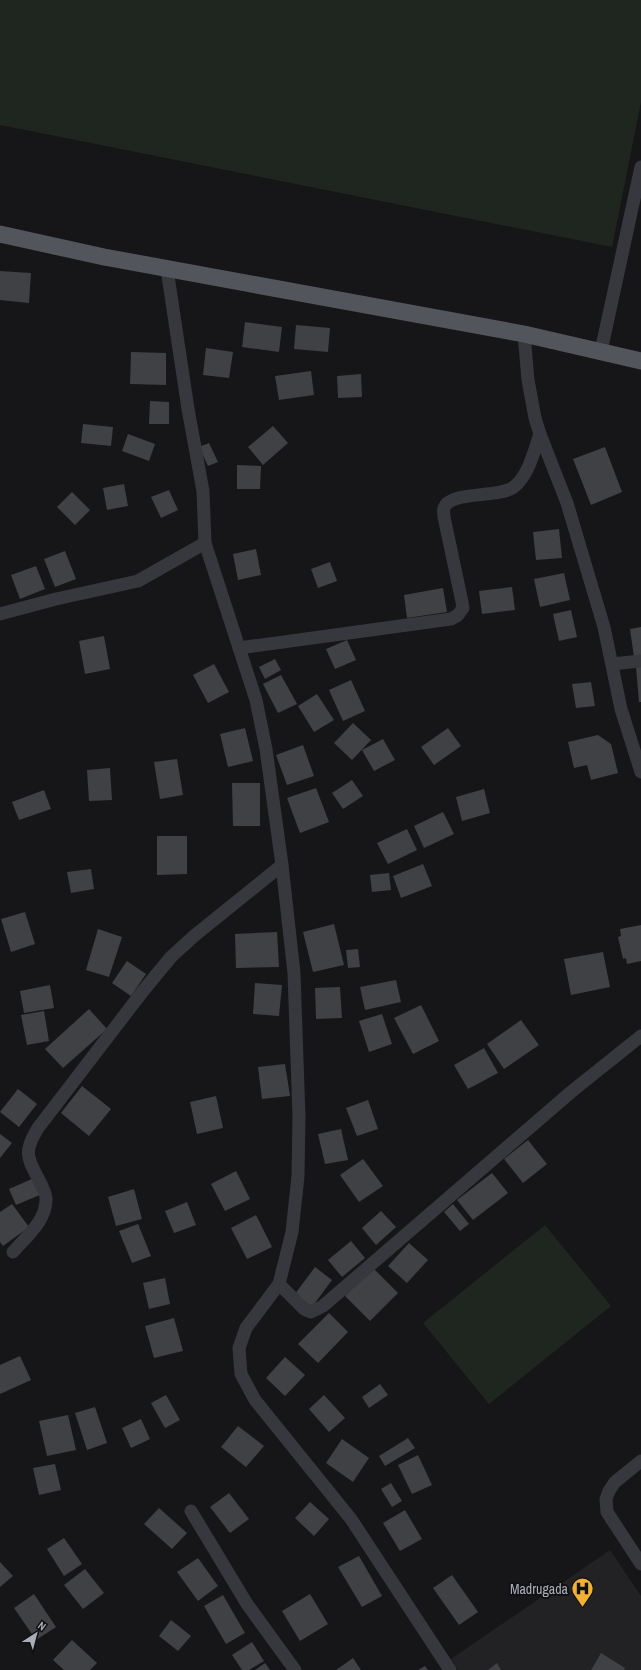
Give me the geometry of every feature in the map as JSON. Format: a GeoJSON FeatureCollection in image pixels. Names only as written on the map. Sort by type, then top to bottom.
{"type":"FeatureCollection","features":[{"type":"Feature","properties":{"kind":"main road"},"geometry":{"type":"LineString","coordinates":[[0,234],[167,268],[524,334],[641,361]]}},
{"type":"Feature","properties":{"kind":"street"},"geometry":{"type":"LineString","coordinates":[[601,351],[641,167]]}},
{"type":"Feature","properties":{"kind":"street"},"geometry":{"type":"LineString","coordinates":[[167,268],[188,409],[203,490],[205,543],[256,700],[266,749],[282,865],[294,973],[299,1117],[298,1176],[292,1232],[279,1284],[246,1328],[239,1348],[241,1374],[255,1400],[351,1519],[450,1670]]}},
{"type":"Feature","properties":{"kind":"street"},"geometry":{"type":"LineString","coordinates":[[524,334],[528,380],[540,434],[567,503],[604,627],[621,709],[641,772]]}},
{"type":"Feature","properties":{"kind":"street"},"geometry":{"type":"LineString","coordinates":[[239,648],[417,624],[451,618],[458,614],[463,608],[444,517],[444,508],[448,502],[456,499],[502,492],[514,488],[527,469],[540,434]]}},
{"type":"Feature","properties":{"kind":"street"},"geometry":{"type":"LineString","coordinates":[[0,614],[56,599],[138,581],[205,543]]}},
{"type":"Feature","properties":{"kind":"street"},"geometry":{"type":"LineString","coordinates":[[612,664],[641,661]]}},
{"type":"Feature","properties":{"kind":"street"},"geometry":{"type":"LineString","coordinates":[[14,1252],[37,1225],[44,1211],[47,1200],[44,1190],[30,1162],[27,1151],[29,1142],[38,1128],[142,991],[171,957],[199,932],[282,865]]}},
{"type":"Feature","properties":{"kind":"street"},"geometry":{"type":"LineString","coordinates":[[279,1284],[304,1309],[311,1312],[323,1306],[571,1092],[641,1036]]}},
{"type":"Feature","properties":{"kind":"street"},"geometry":{"type":"LineString","coordinates":[[641,1461],[611,1486],[606,1496],[606,1506],[607,1512],[641,1564]]}},
{"type":"Feature","properties":{"kind":"street"},"geometry":{"type":"LineString","coordinates":[[191,1511],[247,1604],[295,1670]]}},
{"type":"Feature","properties":{"kind":"shaded area"},"geometry":{"type":"Polygon","coordinates":[[[0,0],[641,0],[641,102],[612,247],[0,125],[0,0]]]}},
{"type":"Feature","properties":{"kind":"shaded area"},"geometry":{"type":"Polygon","coordinates":[[[545,1225],[611,1306],[489,1404],[423,1323],[545,1225]]]}},
{"type":"Feature","properties":{"kind":"shaded area","name":"Madrugada"},"geometry":{"type":"Polygon","coordinates":[[[610,1550],[641,1596],[641,1670],[458,1670],[451,1659],[610,1550]]]}},
{"type":"Feature","properties":{"kind":"building"},"geometry":{"type":"Polygon","coordinates":[[[0,271],[31,273],[29,303],[0,300],[0,271]]]}},
{"type":"Feature","properties":{"kind":"building"},"geometry":{"type":"Polygon","coordinates":[[[245,322],[282,327],[279,352],[242,347],[245,322]]]}},
{"type":"Feature","properties":{"kind":"building"},"geometry":{"type":"Polygon","coordinates":[[[296,325],[330,328],[328,352],[294,349],[296,325]]]}},
{"type":"Feature","properties":{"kind":"building"},"geometry":{"type":"Polygon","coordinates":[[[206,348],[233,352],[229,378],[203,375],[206,348]]]}},
{"type":"Feature","properties":{"kind":"building"},"geometry":{"type":"Polygon","coordinates":[[[131,352],[166,353],[166,385],[130,384],[131,352]]]}},
{"type":"Feature","properties":{"kind":"building"},"geometry":{"type":"Polygon","coordinates":[[[311,371],[314,395],[279,400],[275,376],[311,371]]]}},
{"type":"Feature","properties":{"kind":"building"},"geometry":{"type":"Polygon","coordinates":[[[361,374],[362,397],[338,398],[337,376],[361,374]]]}},
{"type":"Feature","properties":{"kind":"building"},"geometry":{"type":"Polygon","coordinates":[[[150,401],[169,402],[169,424],[149,424],[150,401]]]}},
{"type":"Feature","properties":{"kind":"building"},"geometry":{"type":"Polygon","coordinates":[[[83,424],[113,427],[111,446],[81,443],[83,424]]]}},
{"type":"Feature","properties":{"kind":"building"},"geometry":{"type":"Polygon","coordinates":[[[273,426],[288,443],[263,465],[248,447],[273,426]]]}},
{"type":"Feature","properties":{"kind":"building"},"geometry":{"type":"Polygon","coordinates":[[[128,434],[155,444],[149,461],[122,451],[128,434]]]}},
{"type":"Feature","properties":{"kind":"building"},"geometry":{"type":"Polygon","coordinates":[[[209,443],[218,462],[208,466],[199,447],[209,443]]]}},
{"type":"Feature","properties":{"kind":"building"},"geometry":{"type":"Polygon","coordinates":[[[605,447],[622,492],[591,505],[573,459],[605,447]]]}},
{"type":"Feature","properties":{"kind":"building"},"geometry":{"type":"Polygon","coordinates":[[[237,465],[261,466],[260,489],[237,489],[237,465]]]}},
{"type":"Feature","properties":{"kind":"building"},"geometry":{"type":"Polygon","coordinates":[[[124,484],[128,506],[107,510],[103,488],[124,484]]]}},
{"type":"Feature","properties":{"kind":"building"},"geometry":{"type":"Polygon","coordinates":[[[169,490],[178,510],[161,518],[151,497],[169,490]]]}},
{"type":"Feature","properties":{"kind":"building"},"geometry":{"type":"Polygon","coordinates":[[[72,492],[90,510],[75,525],[57,507],[72,492]]]}},
{"type":"Feature","properties":{"kind":"building"},"geometry":{"type":"Polygon","coordinates":[[[559,529],[562,558],[536,560],[533,532],[559,529]]]}},
{"type":"Feature","properties":{"kind":"building"},"geometry":{"type":"Polygon","coordinates":[[[256,549],[261,575],[238,580],[233,554],[256,549]]]}},
{"type":"Feature","properties":{"kind":"building"},"geometry":{"type":"Polygon","coordinates":[[[65,551],[76,579],[55,587],[44,559],[65,551]]]}},
{"type":"Feature","properties":{"kind":"building"},"geometry":{"type":"Polygon","coordinates":[[[330,562],[337,581],[318,588],[311,569],[330,562]]]}},
{"type":"Feature","properties":{"kind":"building"},"geometry":{"type":"Polygon","coordinates":[[[36,566],[45,589],[20,599],[11,575],[36,566]]]}},
{"type":"Feature","properties":{"kind":"building"},"geometry":{"type":"Polygon","coordinates":[[[564,573],[570,600],[540,607],[534,579],[564,573]]]}},
{"type":"Feature","properties":{"kind":"building"},"geometry":{"type":"Polygon","coordinates":[[[512,587],[515,610],[482,614],[479,591],[512,587]]]}},
{"type":"Feature","properties":{"kind":"building"},"geometry":{"type":"Polygon","coordinates":[[[443,588],[447,612],[407,618],[404,595],[443,588]]]}},
{"type":"Feature","properties":{"kind":"building"},"geometry":{"type":"Polygon","coordinates":[[[571,610],[577,637],[559,641],[553,614],[571,610]]]}},
{"type":"Feature","properties":{"kind":"building"},"geometry":{"type":"Polygon","coordinates":[[[641,627],[641,655],[634,657],[630,629],[641,627]]]}},
{"type":"Feature","properties":{"kind":"building"},"geometry":{"type":"Polygon","coordinates":[[[104,636],[110,669],[85,674],[79,641],[104,636]]]}},
{"type":"Feature","properties":{"kind":"building"},"geometry":{"type":"Polygon","coordinates":[[[347,640],[356,660],[335,669],[326,649],[347,640]]]}},
{"type":"Feature","properties":{"kind":"building"},"geometry":{"type":"Polygon","coordinates":[[[275,659],[281,670],[265,679],[259,667],[275,659]]]}},
{"type":"Feature","properties":{"kind":"building"},"geometry":{"type":"Polygon","coordinates":[[[214,664],[229,692],[208,703],[193,675],[214,664]]]}},
{"type":"Feature","properties":{"kind":"building"},"geometry":{"type":"Polygon","coordinates":[[[636,667],[641,667],[641,702],[639,702],[636,667]]]}},
{"type":"Feature","properties":{"kind":"building"},"geometry":{"type":"Polygon","coordinates":[[[281,675],[297,704],[278,713],[263,684],[281,675]]]}},
{"type":"Feature","properties":{"kind":"building"},"geometry":{"type":"Polygon","coordinates":[[[351,680],[365,711],[343,721],[329,690],[351,680]]]}},
{"type":"Feature","properties":{"kind":"building"},"geometry":{"type":"Polygon","coordinates":[[[591,682],[595,706],[576,708],[572,684],[591,682]]]}},
{"type":"Feature","properties":{"kind":"building"},"geometry":{"type":"Polygon","coordinates":[[[317,694],[334,720],[314,732],[298,706],[317,694]]]}},
{"type":"Feature","properties":{"kind":"building"},"geometry":{"type":"Polygon","coordinates":[[[353,723],[371,740],[352,760],[334,743],[353,723]]]}},
{"type":"Feature","properties":{"kind":"building"},"geometry":{"type":"Polygon","coordinates":[[[245,728],[253,761],[228,767],[220,734],[245,728]]]}},
{"type":"Feature","properties":{"kind":"building"},"geometry":{"type":"Polygon","coordinates":[[[448,728],[461,746],[434,765],[421,747],[448,728]]]}},
{"type":"Feature","properties":{"kind":"building"},"geometry":{"type":"Polygon","coordinates":[[[598,735],[611,744],[618,773],[591,780],[587,765],[574,768],[568,742],[598,735]]]}},
{"type":"Feature","properties":{"kind":"building"},"geometry":{"type":"Polygon","coordinates":[[[383,739],[395,760],[374,771],[362,750],[383,739]]]}},
{"type":"Feature","properties":{"kind":"building"},"geometry":{"type":"Polygon","coordinates":[[[303,745],[314,776],[287,785],[276,755],[303,745]]]}},
{"type":"Feature","properties":{"kind":"building"},"geometry":{"type":"Polygon","coordinates":[[[177,759],[183,795],[160,799],[154,762],[177,759]]]}},
{"type":"Feature","properties":{"kind":"building"},"geometry":{"type":"Polygon","coordinates":[[[110,768],[112,800],[89,801],[87,770],[110,768]]]}},
{"type":"Feature","properties":{"kind":"building"},"geometry":{"type":"Polygon","coordinates":[[[352,780],[363,796],[343,809],[332,793],[352,780]]]}},
{"type":"Feature","properties":{"kind":"building"},"geometry":{"type":"Polygon","coordinates":[[[232,783],[260,783],[260,826],[233,826],[232,783]]]}},
{"type":"Feature","properties":{"kind":"building"},"geometry":{"type":"Polygon","coordinates":[[[316,788],[329,822],[300,833],[287,798],[316,788]]]}},
{"type":"Feature","properties":{"kind":"building"},"geometry":{"type":"Polygon","coordinates":[[[484,789],[490,813],[462,821],[456,797],[484,789]]]}},
{"type":"Feature","properties":{"kind":"building"},"geometry":{"type":"Polygon","coordinates":[[[44,790],[51,809],[19,820],[12,802],[44,790]]]}},
{"type":"Feature","properties":{"kind":"building"},"geometry":{"type":"Polygon","coordinates":[[[443,812],[454,834],[424,848],[414,826],[443,812]]]}},
{"type":"Feature","properties":{"kind":"building"},"geometry":{"type":"Polygon","coordinates":[[[407,829],[417,850],[388,864],[377,843],[407,829]]]}},
{"type":"Feature","properties":{"kind":"building"},"geometry":{"type":"Polygon","coordinates":[[[157,836],[187,836],[187,874],[157,875],[157,836]]]}},
{"type":"Feature","properties":{"kind":"building"},"geometry":{"type":"Polygon","coordinates":[[[423,864],[432,886],[401,898],[393,876],[423,864]]]}},
{"type":"Feature","properties":{"kind":"building"},"geometry":{"type":"Polygon","coordinates":[[[91,869],[94,889],[71,893],[67,872],[91,869]]]}},
{"type":"Feature","properties":{"kind":"building"},"geometry":{"type":"Polygon","coordinates":[[[389,873],[391,890],[372,892],[370,875],[389,873]]]}},
{"type":"Feature","properties":{"kind":"building"},"geometry":{"type":"Polygon","coordinates":[[[25,912],[35,944],[11,952],[1,919],[25,912]]]}},
{"type":"Feature","properties":{"kind":"building"},"geometry":{"type":"Polygon","coordinates":[[[334,924],[344,965],[313,972],[303,932],[334,924]]]}},
{"type":"Feature","properties":{"kind":"building"},"geometry":{"type":"Polygon","coordinates":[[[641,925],[641,961],[627,964],[626,958],[623,959],[618,937],[621,936],[620,929],[641,925]]]}},
{"type":"Feature","properties":{"kind":"building"},"geometry":{"type":"Polygon","coordinates":[[[98,929],[122,937],[109,977],[86,970],[98,929]]]}},
{"type":"Feature","properties":{"kind":"building"},"geometry":{"type":"Polygon","coordinates":[[[277,932],[279,967],[236,968],[235,934],[277,932]]]}},
{"type":"Feature","properties":{"kind":"building"},"geometry":{"type":"Polygon","coordinates":[[[358,949],[360,967],[348,968],[346,950],[358,949]]]}},
{"type":"Feature","properties":{"kind":"building"},"geometry":{"type":"Polygon","coordinates":[[[603,952],[610,987],[571,995],[564,959],[603,952]]]}},
{"type":"Feature","properties":{"kind":"building"},"geometry":{"type":"Polygon","coordinates":[[[127,961],[146,974],[131,996],[112,983],[127,961]]]}},
{"type":"Feature","properties":{"kind":"building"},"geometry":{"type":"Polygon","coordinates":[[[396,980],[401,1002],[365,1010],[360,987],[396,980]]]}},
{"type":"Feature","properties":{"kind":"building"},"geometry":{"type":"Polygon","coordinates":[[[255,983],[282,985],[279,1016],[253,1014],[255,983]]]}},
{"type":"Feature","properties":{"kind":"building"},"geometry":{"type":"Polygon","coordinates":[[[50,985],[54,1008],[24,1013],[20,991],[50,985]]]}},
{"type":"Feature","properties":{"kind":"building"},"geometry":{"type":"Polygon","coordinates":[[[340,987],[342,1018],[316,1019],[315,988],[340,987]]]}},
{"type":"Feature","properties":{"kind":"building"},"geometry":{"type":"Polygon","coordinates":[[[421,1005],[439,1041],[413,1054],[394,1018],[421,1005]]]}},
{"type":"Feature","properties":{"kind":"building"},"geometry":{"type":"Polygon","coordinates":[[[89,1009],[107,1029],[63,1068],[45,1049],[89,1009]]]}},
{"type":"Feature","properties":{"kind":"building"},"geometry":{"type":"Polygon","coordinates":[[[44,1011],[49,1041],[27,1045],[21,1015],[44,1011]]]}},
{"type":"Feature","properties":{"kind":"building"},"geometry":{"type":"Polygon","coordinates":[[[382,1014],[392,1044],[369,1052],[359,1021],[382,1014]]]}},
{"type":"Feature","properties":{"kind":"building"},"geometry":{"type":"Polygon","coordinates":[[[521,1020],[539,1045],[504,1069],[487,1044],[521,1020]]]}},
{"type":"Feature","properties":{"kind":"building"},"geometry":{"type":"Polygon","coordinates":[[[484,1048],[498,1073],[468,1089],[454,1065],[484,1048]]]}},
{"type":"Feature","properties":{"kind":"building"},"geometry":{"type":"Polygon","coordinates":[[[285,1064],[290,1096],[262,1099],[258,1067],[285,1064]]]}},
{"type":"Feature","properties":{"kind":"building"},"geometry":{"type":"Polygon","coordinates":[[[82,1086],[111,1109],[89,1136],[61,1113],[82,1086]]]}},
{"type":"Feature","properties":{"kind":"building"},"geometry":{"type":"Polygon","coordinates":[[[18,1089],[37,1104],[19,1127],[0,1112],[18,1089]]]}},
{"type":"Feature","properties":{"kind":"building"},"geometry":{"type":"Polygon","coordinates":[[[216,1096],[223,1128],[197,1134],[190,1102],[216,1096]]]}},
{"type":"Feature","properties":{"kind":"building"},"geometry":{"type":"Polygon","coordinates":[[[368,1100],[378,1129],[357,1136],[346,1108],[368,1100]]]}},
{"type":"Feature","properties":{"kind":"building"},"geometry":{"type":"Polygon","coordinates":[[[341,1129],[348,1160],[325,1164],[318,1134],[341,1129]]]}},
{"type":"Feature","properties":{"kind":"building"},"geometry":{"type":"Polygon","coordinates":[[[0,1134],[12,1143],[0,1158],[0,1134]]]}},
{"type":"Feature","properties":{"kind":"building"},"geometry":{"type":"Polygon","coordinates":[[[528,1140],[547,1164],[523,1183],[504,1159],[528,1140]]]}},
{"type":"Feature","properties":{"kind":"building"},"geometry":{"type":"Polygon","coordinates":[[[363,1159],[383,1186],[359,1202],[340,1175],[363,1159]]]}},
{"type":"Feature","properties":{"kind":"building"},"geometry":{"type":"Polygon","coordinates":[[[236,1171],[250,1199],[225,1211],[211,1184],[236,1171]]]}},
{"type":"Feature","properties":{"kind":"building"},"geometry":{"type":"Polygon","coordinates":[[[492,1173],[508,1193],[473,1220],[457,1200],[492,1173]]]}},
{"type":"Feature","properties":{"kind":"building"},"geometry":{"type":"Polygon","coordinates":[[[34,1178],[42,1194],[16,1205],[9,1189],[34,1178]]]}},
{"type":"Feature","properties":{"kind":"building"},"geometry":{"type":"Polygon","coordinates":[[[134,1189],[142,1219],[116,1226],[108,1197],[134,1189]]]}},
{"type":"Feature","properties":{"kind":"building"},"geometry":{"type":"Polygon","coordinates":[[[187,1202],[196,1225],[174,1233],[165,1211],[187,1202]]]}},
{"type":"Feature","properties":{"kind":"building"},"geometry":{"type":"Polygon","coordinates":[[[12,1204],[29,1227],[3,1246],[0,1242],[0,1212],[12,1204]]]}},
{"type":"Feature","properties":{"kind":"building"},"geometry":{"type":"Polygon","coordinates":[[[453,1204],[469,1224],[460,1231],[444,1212],[453,1204]]]}},
{"type":"Feature","properties":{"kind":"building"},"geometry":{"type":"Polygon","coordinates":[[[381,1211],[396,1227],[376,1245],[362,1228],[381,1211]]]}},
{"type":"Feature","properties":{"kind":"building"},"geometry":{"type":"Polygon","coordinates":[[[256,1215],[272,1247],[247,1259],[231,1228],[256,1215]]]}},
{"type":"Feature","properties":{"kind":"building"},"geometry":{"type":"Polygon","coordinates":[[[138,1224],[151,1256],[132,1263],[119,1231],[138,1224]]]}},
{"type":"Feature","properties":{"kind":"building"},"geometry":{"type":"Polygon","coordinates":[[[351,1241],[365,1258],[342,1277],[328,1260],[351,1241]]]}},
{"type":"Feature","properties":{"kind":"building"},"geometry":{"type":"Polygon","coordinates":[[[409,1243],[428,1260],[407,1283],[388,1266],[409,1243]]]}},
{"type":"Feature","properties":{"kind":"building"},"geometry":{"type":"Polygon","coordinates":[[[315,1267],[332,1280],[312,1307],[295,1294],[315,1267]]]}},
{"type":"Feature","properties":{"kind":"building"},"geometry":{"type":"Polygon","coordinates":[[[373,1268],[398,1293],[370,1321],[345,1296],[373,1268]]]}},
{"type":"Feature","properties":{"kind":"building"},"geometry":{"type":"Polygon","coordinates":[[[165,1278],[170,1304],[149,1309],[143,1283],[165,1278]]]}},
{"type":"Feature","properties":{"kind":"building"},"geometry":{"type":"Polygon","coordinates":[[[329,1313],[348,1332],[318,1363],[298,1344],[329,1313]]]}},
{"type":"Feature","properties":{"kind":"building"},"geometry":{"type":"Polygon","coordinates":[[[174,1318],[183,1351],[154,1358],[145,1326],[174,1318]]]}},
{"type":"Feature","properties":{"kind":"building"},"geometry":{"type":"Polygon","coordinates":[[[20,1356],[31,1380],[0,1394],[0,1365],[20,1356]]]}},
{"type":"Feature","properties":{"kind":"building"},"geometry":{"type":"Polygon","coordinates":[[[285,1357],[305,1375],[285,1396],[266,1378],[285,1357]]]}},
{"type":"Feature","properties":{"kind":"building"},"geometry":{"type":"Polygon","coordinates":[[[380,1384],[388,1395],[369,1408],[362,1397],[380,1384]]]}},
{"type":"Feature","properties":{"kind":"building"},"geometry":{"type":"Polygon","coordinates":[[[166,1395],[180,1420],[165,1428],[151,1403],[166,1395]]]}},
{"type":"Feature","properties":{"kind":"building"},"geometry":{"type":"Polygon","coordinates":[[[324,1395],[345,1418],[329,1432],[309,1409],[324,1395]]]}},
{"type":"Feature","properties":{"kind":"building"},"geometry":{"type":"Polygon","coordinates":[[[95,1407],[107,1443],[87,1450],[75,1413],[95,1407]]]}},
{"type":"Feature","properties":{"kind":"building"},"geometry":{"type":"Polygon","coordinates":[[[68,1415],[76,1450],[47,1456],[39,1421],[68,1415]]]}},
{"type":"Feature","properties":{"kind":"building"},"geometry":{"type":"Polygon","coordinates":[[[141,1419],[150,1439],[131,1448],[122,1428],[141,1419]]]}},
{"type":"Feature","properties":{"kind":"building"},"geometry":{"type":"Polygon","coordinates":[[[238,1426],[264,1446],[246,1467],[221,1447],[238,1426]]]}},
{"type":"Feature","properties":{"kind":"building"},"geometry":{"type":"Polygon","coordinates":[[[408,1438],[415,1448],[385,1466],[379,1456],[408,1438]]]}},
{"type":"Feature","properties":{"kind":"building"},"geometry":{"type":"Polygon","coordinates":[[[342,1439],[369,1458],[353,1482],[326,1463],[342,1439]]]}},
{"type":"Feature","properties":{"kind":"building"},"geometry":{"type":"Polygon","coordinates":[[[418,1455],[432,1485],[412,1494],[398,1465],[418,1455]]]}},
{"type":"Feature","properties":{"kind":"building"},"geometry":{"type":"Polygon","coordinates":[[[55,1464],[61,1490],[39,1495],[33,1468],[55,1464]]]}},
{"type":"Feature","properties":{"kind":"building"},"geometry":{"type":"Polygon","coordinates":[[[391,1483],[402,1501],[392,1507],[381,1489],[391,1483]]]}},
{"type":"Feature","properties":{"kind":"building"},"geometry":{"type":"Polygon","coordinates":[[[229,1493],[249,1519],[230,1533],[210,1507],[229,1493]]]}},
{"type":"Feature","properties":{"kind":"building"},"geometry":{"type":"Polygon","coordinates":[[[310,1502],[329,1519],[314,1536],[295,1518],[310,1502]]]}},
{"type":"Feature","properties":{"kind":"building"},"geometry":{"type":"Polygon","coordinates":[[[159,1508],[187,1533],[172,1549],[144,1524],[159,1508]]]}},
{"type":"Feature","properties":{"kind":"building"},"geometry":{"type":"Polygon","coordinates":[[[405,1510],[422,1539],[400,1551],[383,1523],[405,1510]]]}},
{"type":"Feature","properties":{"kind":"building"},"geometry":{"type":"Polygon","coordinates":[[[64,1538],[82,1564],[64,1576],[47,1549],[64,1538]]]}},
{"type":"Feature","properties":{"kind":"building"},"geometry":{"type":"Polygon","coordinates":[[[359,1556],[382,1596],[362,1607],[338,1567],[359,1556]]]}},
{"type":"Feature","properties":{"kind":"building"},"geometry":{"type":"Polygon","coordinates":[[[198,1558],[218,1586],[198,1601],[177,1572],[198,1558]]]}},
{"type":"Feature","properties":{"kind":"building"},"geometry":{"type":"Polygon","coordinates":[[[0,1562],[13,1576],[0,1587],[0,1562]]]}},
{"type":"Feature","properties":{"kind":"building"},"geometry":{"type":"Polygon","coordinates":[[[85,1569],[104,1593],[83,1609],[64,1585],[85,1569]]]}},
{"type":"Feature","properties":{"kind":"building"},"geometry":{"type":"Polygon","coordinates":[[[452,1575],[478,1612],[459,1625],[433,1588],[452,1575]]]}},
{"type":"Feature","properties":{"kind":"building"},"geometry":{"type":"Polygon","coordinates":[[[34,1594],[56,1627],[36,1640],[14,1608],[34,1594]]]}},
{"type":"Feature","properties":{"kind":"building"},"geometry":{"type":"Polygon","coordinates":[[[310,1594],[328,1624],[300,1641],[282,1611],[310,1594]]]}},
{"type":"Feature","properties":{"kind":"building"},"geometry":{"type":"Polygon","coordinates":[[[223,1595],[245,1633],[226,1644],[204,1606],[223,1595]]]}},
{"type":"Feature","properties":{"kind":"building"},"geometry":{"type":"Polygon","coordinates":[[[171,1620],[191,1636],[178,1651],[159,1636],[171,1620]]]}},
{"type":"Feature","properties":{"kind":"building"},"geometry":{"type":"Polygon","coordinates":[[[72,1640],[97,1663],[90,1670],[64,1670],[53,1660],[72,1640]]]}},
{"type":"Feature","properties":{"kind":"building"},"geometry":{"type":"Polygon","coordinates":[[[252,1642],[264,1661],[249,1670],[242,1670],[232,1655],[252,1642]]]}},
{"type":"Feature","properties":{"kind":"building"},"geometry":{"type":"Polygon","coordinates":[[[601,1653],[625,1668],[624,1670],[591,1670],[601,1653]]]}},
{"type":"Feature","properties":{"kind":"building"},"geometry":{"type":"Polygon","coordinates":[[[353,1658],[361,1670],[336,1670],[353,1658]]]}},
{"type":"Feature","properties":{"kind":"building"},"geometry":{"type":"Polygon","coordinates":[[[265,1663],[270,1670],[255,1670],[265,1663]]]}},
{"type":"Feature","properties":{"kind":"building"},"geometry":{"type":"Polygon","coordinates":[[[497,1663],[501,1670],[488,1670],[497,1663]]]}},
{"type":"Feature","properties":{"kind":"building"},"geometry":{"type":"Polygon","coordinates":[[[425,1666],[428,1670],[418,1670],[425,1666]]]}},
{"type":"Feature","properties":{"kind":"place","name":"Madrugada"},"geometry":{"type":"Point","coordinates":[583,1608]}}]}
